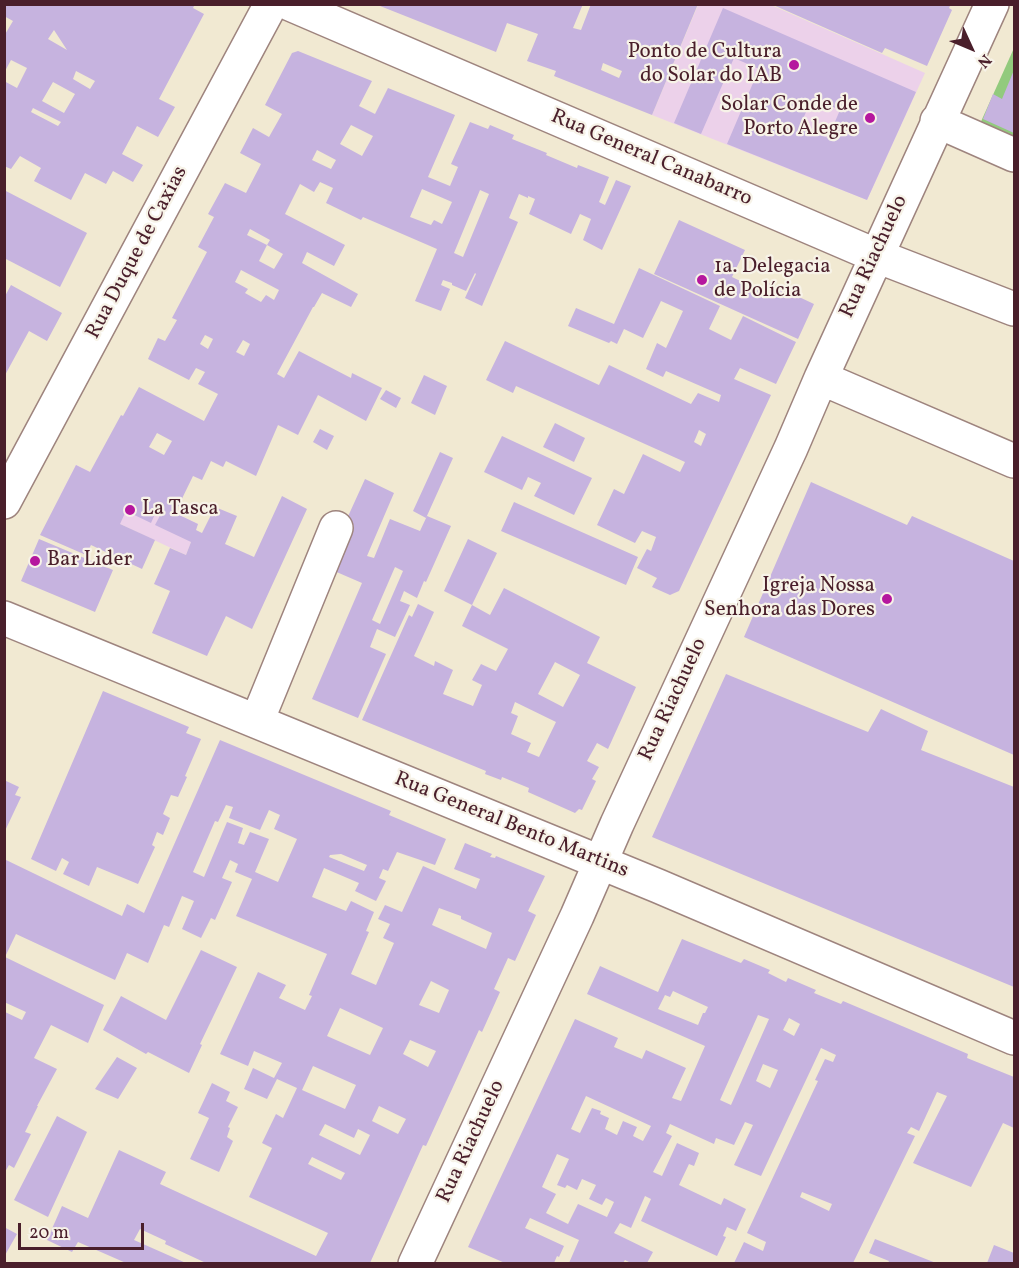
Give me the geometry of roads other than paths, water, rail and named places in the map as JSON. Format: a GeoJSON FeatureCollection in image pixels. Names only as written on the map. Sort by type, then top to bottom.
{"type":"FeatureCollection","features":[{"type":"Feature","properties":{"kind":"street","name":"Rua Duque de Caxias"},"geometry":{"type":"LineString","coordinates":[[4,502],[271,4]]}},
{"type":"Feature","properties":{"kind":"street","name":"Rua General Canabarro"},"geometry":{"type":"LineString","coordinates":[[290,4],[877,255],[1014,309]]}},
{"type":"Feature","properties":{"kind":"street","name":"Rua Riachuelo"},"geometry":{"type":"LineString","coordinates":[[415,1263],[577,916],[599,862],[992,4]]}},
{"type":"Feature","properties":{"kind":"street"},"geometry":{"type":"LineString","coordinates":[[937,121],[1014,155]]}},
{"type":"Feature","properties":{"kind":"street"},"geometry":{"type":"LineString","coordinates":[[821,378],[1014,461]]}},
{"type":"Feature","properties":{"kind":"street"},"geometry":{"type":"LineString","coordinates":[[257,721],[336,528]]}},
{"type":"Feature","properties":{"kind":"street","name":"Rua General Bento Martins"},"geometry":{"type":"LineString","coordinates":[[4,618],[599,862],[1014,1038]]}},
{"type":"Feature","properties":{"kind":"place","name":"Ponto de Cultura do Solar do IAB"},"geometry":{"type":"Point","coordinates":[794,65]}},
{"type":"Feature","properties":{"kind":"place","name":"Solar Conde de Porto Alegre"},"geometry":{"type":"Point","coordinates":[870,118]}},
{"type":"Feature","properties":{"kind":"place","name":"1a. Delegacia de Polícia"},"geometry":{"type":"Point","coordinates":[702,280]}},
{"type":"Feature","properties":{"kind":"place","name":"La Tasca"},"geometry":{"type":"Point","coordinates":[130,510]}},
{"type":"Feature","properties":{"kind":"place","name":"Bar Lider"},"geometry":{"type":"Point","coordinates":[35,561]}},
{"type":"Feature","properties":{"kind":"place","name":"Igreja Nossa Senhora das Dores"},"geometry":{"type":"Point","coordinates":[887,599]}}]}
